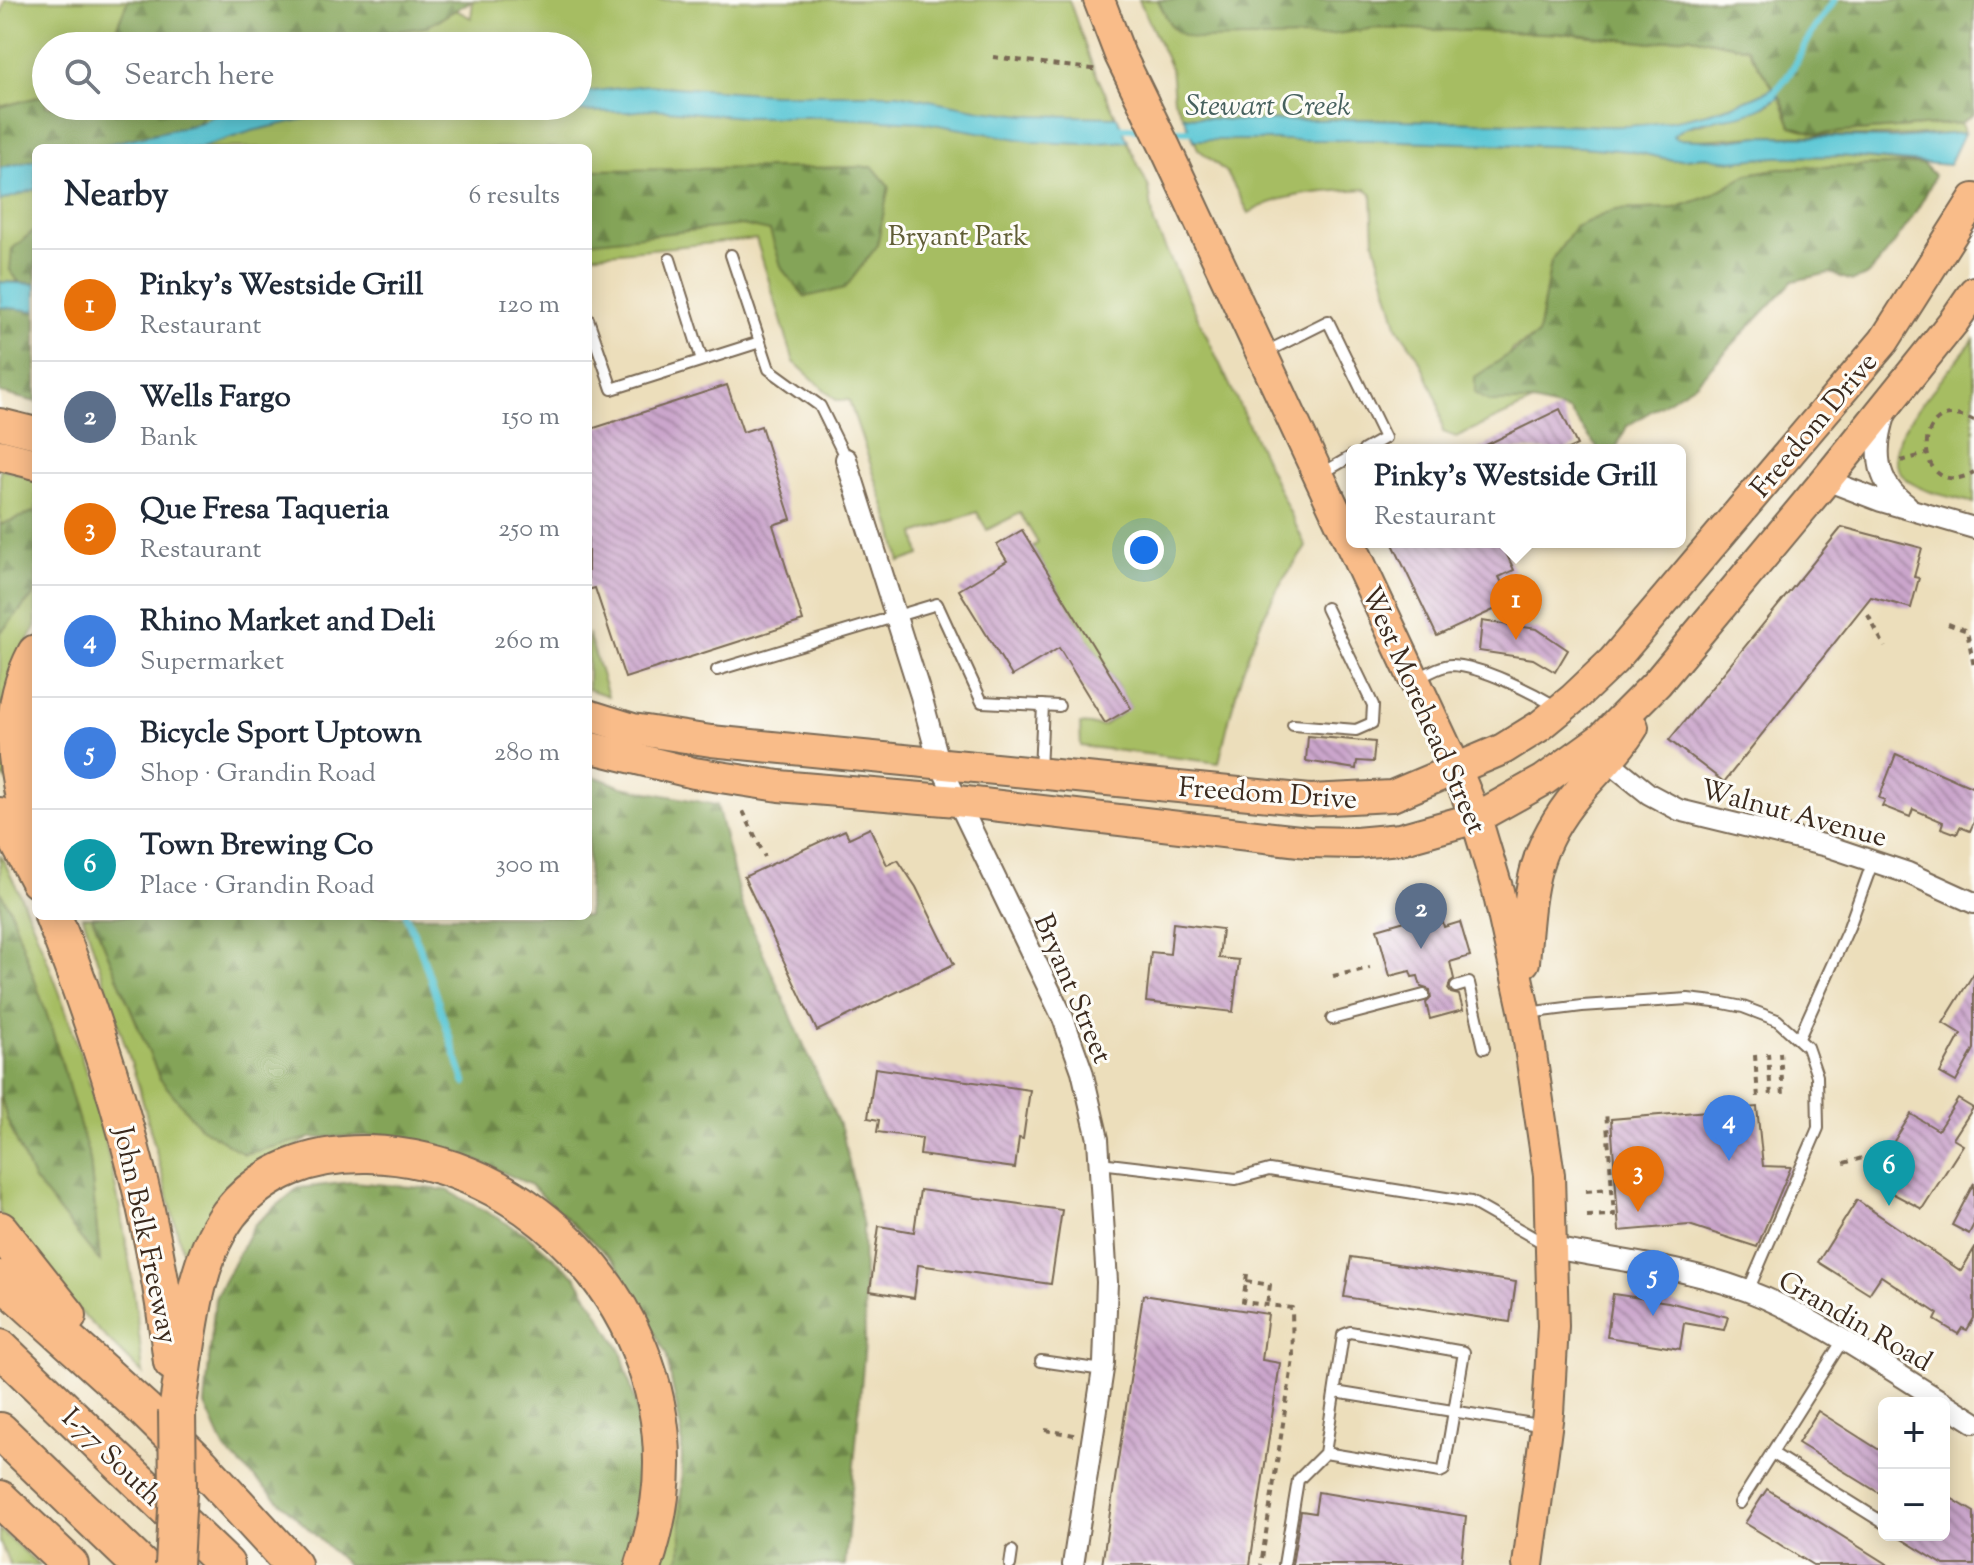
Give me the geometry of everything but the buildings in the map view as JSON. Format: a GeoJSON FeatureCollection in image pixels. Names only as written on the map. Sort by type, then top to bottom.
{"type":"FeatureCollection","features":[{"type":"Feature","properties":{"kind":"highway"},"geometry":{"type":"LineString","coordinates":[[32,662],[22,684],[14,731],[16,763],[32,832]]}},
{"type":"Feature","properties":{"kind":"highway","name":"John Belk Freeway"},"geometry":{"type":"LineString","coordinates":[[55,920],[90,1009],[112,1078],[150,1224],[167,1314],[161,1410],[178,1491],[174,1565]]}},
{"type":"Feature","properties":{"kind":"highway"},"geometry":{"type":"LineString","coordinates":[[161,1410],[207,1255],[230,1214],[251,1191],[291,1166],[320,1157],[378,1154],[440,1165],[507,1194],[558,1231],[588,1262],[626,1320],[644,1361],[656,1403],[661,1447],[659,1509],[644,1565]]}},
{"type":"Feature","properties":{"kind":"highway"},"geometry":{"type":"LineString","coordinates":[[0,1230],[161,1410],[201,1465],[293,1565]]}},
{"type":"Feature","properties":{"kind":"highway"},"geometry":{"type":"LineString","coordinates":[[0,1279],[161,1410]]}},
{"type":"Feature","properties":{"kind":"highway","name":"I-77 South"},"geometry":{"type":"LineString","coordinates":[[0,1348],[226,1565]]}},
{"type":"Feature","properties":{"kind":"highway"},"geometry":{"type":"LineString","coordinates":[[0,1431],[140,1565]]}},
{"type":"Feature","properties":{"kind":"highway"},"geometry":{"type":"LineString","coordinates":[[201,1465],[315,1565]]}},
{"type":"Feature","properties":{"kind":"highway"},"geometry":{"type":"LineString","coordinates":[[0,1499],[70,1565]]}},
{"type":"Feature","properties":{"kind":"main road","name":"West Morehead Street"},"geometry":{"type":"LineString","coordinates":[[1099,0],[1144,108],[1346,533]]}},
{"type":"Feature","properties":{"kind":"main road","name":"Freedom Drive"},"geometry":{"type":"LineString","coordinates":[[592,716],[633,729],[711,741],[1310,800],[1392,796],[1503,749],[1540,726],[1613,661],[1884,341],[1974,199]]}},
{"type":"Feature","properties":{"kind":"main road","name":"Freedom Drive"},"geometry":{"type":"LineString","coordinates":[[592,748],[694,773],[779,786],[957,801],[1308,842],[1356,843],[1400,839],[1476,818],[1544,780],[1602,738],[1657,683],[1826,480],[1974,292]]}},
{"type":"Feature","properties":{"kind":"main road"},"geometry":{"type":"LineString","coordinates":[[1826,480],[1820,446],[1871,383],[1884,341]]}},
{"type":"Feature","properties":{"kind":"main road"},"geometry":{"type":"LineString","coordinates":[[0,424],[32,432]]}},
{"type":"Feature","properties":{"kind":"main road"},"geometry":{"type":"LineString","coordinates":[[0,455],[32,463]]}},
{"type":"Feature","properties":{"kind":"main road","name":"West Morehead Street"},"geometry":{"type":"LineString","coordinates":[[1353,548],[1476,818],[1498,891],[1523,1002],[1549,1175],[1553,1326],[1547,1426],[1528,1565]]}},
{"type":"Feature","properties":{"kind":"main road"},"geometry":{"type":"LineString","coordinates":[[1523,1002],[1530,884],[1542,847],[1576,795],[1631,731],[1657,683]]}},
{"type":"Feature","properties":{"kind":"main road"},"geometry":{"type":"LineString","coordinates":[[0,813],[32,874]]}},
{"type":"Feature","properties":{"kind":"street"},"geometry":{"type":"LineString","coordinates":[[1892,397],[1882,424],[1878,458],[1886,484],[1914,510]]}},
{"type":"Feature","properties":{"kind":"street","name":"Bryant Street"},"geometry":{"type":"LineString","coordinates":[[846,459],[939,762],[1063,1018],[1082,1071],[1098,1139],[1107,1282],[1103,1370],[1073,1565]]}},
{"type":"Feature","properties":{"kind":"street"},"geometry":{"type":"LineString","coordinates":[[1826,480],[1881,501],[1974,528]]}},
{"type":"Feature","properties":{"kind":"street","name":"Walnut Avenue"},"geometry":{"type":"LineString","coordinates":[[1608,761],[1649,794],[1679,810],[1827,846],[1908,873],[1974,903]]}},
{"type":"Feature","properties":{"kind":"street","name":"Grandin Road"},"geometry":{"type":"LineString","coordinates":[[1552,1248],[1672,1270],[1748,1291],[1811,1320],[1934,1397]]}},
{"type":"Feature","properties":{"kind":"street","name":"Grandin Road"},"geometry":{"type":"LineString","coordinates":[[1950,1407],[1974,1422]]}},
{"type":"Feature","properties":{"kind":"lane"},"geometry":{"type":"LineString","coordinates":[[731,255],[769,369],[820,406],[846,459]]}},
{"type":"Feature","properties":{"kind":"lane"},"geometry":{"type":"LineString","coordinates":[[670,259],[702,360]]}},
{"type":"Feature","properties":{"kind":"lane"},"geometry":{"type":"LineString","coordinates":[[1262,354],[1328,321],[1385,438],[1374,444]]}},
{"type":"Feature","properties":{"kind":"lane"},"geometry":{"type":"LineString","coordinates":[[592,331],[612,389],[760,342]]}},
{"type":"Feature","properties":{"kind":"lane"},"geometry":{"type":"LineString","coordinates":[[1319,475],[1346,459]]}},
{"type":"Feature","properties":{"kind":"lane"},"geometry":{"type":"LineString","coordinates":[[717,670],[937,604],[982,702],[1059,706]]}},
{"type":"Feature","properties":{"kind":"lane"},"geometry":{"type":"LineString","coordinates":[[1293,725],[1356,730],[1372,723],[1373,705],[1326,608]]}},
{"type":"Feature","properties":{"kind":"lane"},"geometry":{"type":"LineString","coordinates":[[1415,680],[1449,665],[1470,669],[1524,689],[1561,709]]}},
{"type":"Feature","properties":{"kind":"lane"},"geometry":{"type":"LineString","coordinates":[[1039,772],[1043,705]]}},
{"type":"Feature","properties":{"kind":"lane"},"geometry":{"type":"LineString","coordinates":[[1799,1038],[1849,927],[1873,861]]}},
{"type":"Feature","properties":{"kind":"lane"},"geometry":{"type":"LineString","coordinates":[[1456,987],[1469,983],[1484,1048]]}},
{"type":"Feature","properties":{"kind":"lane"},"geometry":{"type":"LineString","coordinates":[[1332,1019],[1424,995]]}},
{"type":"Feature","properties":{"kind":"lane"},"geometry":{"type":"LineString","coordinates":[[1523,1002],[1572,1007],[1688,999],[1743,1007],[1777,1020],[1799,1038],[1812,1057],[1817,1076],[1818,1128],[1748,1291]]}},
{"type":"Feature","properties":{"kind":"lane"},"geometry":{"type":"LineString","coordinates":[[1100,1163],[1236,1179],[1269,1170],[1471,1202],[1552,1248]]}},
{"type":"Feature","properties":{"kind":"lane"},"geometry":{"type":"LineString","coordinates":[[1284,1565],[1298,1480],[1325,1453],[1343,1335],[1461,1350],[1465,1356],[1456,1412],[1446,1467],[1440,1472],[1325,1453]]}},
{"type":"Feature","properties":{"kind":"lane"},"geometry":{"type":"LineString","coordinates":[[1740,1503],[1843,1340]]}},
{"type":"Feature","properties":{"kind":"lane"},"geometry":{"type":"LineString","coordinates":[[1041,1361],[1103,1370]]}},
{"type":"Feature","properties":{"kind":"lane"},"geometry":{"type":"LineString","coordinates":[[1335,1392],[1547,1426]]}},
{"type":"Feature","properties":{"kind":"lane"},"geometry":{"type":"LineString","coordinates":[[1772,1453],[1878,1519]]}},
{"type":"Feature","properties":{"kind":"lane"},"geometry":{"type":"LineString","coordinates":[[1010,1565],[1012,1551]]}},
{"type":"Feature","properties":{"kind":"path"},"geometry":{"type":"LineString","coordinates":[[993,57],[1100,70],[1126,68]]}},
{"type":"Feature","properties":{"kind":"path"},"geometry":{"type":"LineString","coordinates":[[1974,421],[1956,415],[1938,420],[1927,435],[1925,445],[1930,464],[1938,472],[1957,478],[1974,472]]}},
{"type":"Feature","properties":{"kind":"path"},"geometry":{"type":"LineString","coordinates":[[1868,615],[1885,647]]}},
{"type":"Feature","properties":{"kind":"path"},"geometry":{"type":"LineString","coordinates":[[1948,624],[1967,631],[1974,667]]}},
{"type":"Feature","properties":{"kind":"path"},"geometry":{"type":"LineString","coordinates":[[743,811],[765,857]]}},
{"type":"Feature","properties":{"kind":"path"},"geometry":{"type":"LineString","coordinates":[[1333,976],[1370,968]]}},
{"type":"Feature","properties":{"kind":"path"},"geometry":{"type":"LineString","coordinates":[[1780,1052],[1783,1096]]}},
{"type":"Feature","properties":{"kind":"path"},"geometry":{"type":"LineString","coordinates":[[1768,1053],[1771,1098]]}},
{"type":"Feature","properties":{"kind":"path"},"geometry":{"type":"LineString","coordinates":[[1755,1055],[1758,1098]]}},
{"type":"Feature","properties":{"kind":"path"},"geometry":{"type":"LineString","coordinates":[[1587,1216],[1614,1215],[1606,1111]]}},
{"type":"Feature","properties":{"kind":"path"},"geometry":{"type":"LineString","coordinates":[[1844,1163],[1884,1152]]}},
{"type":"Feature","properties":{"kind":"path"},"geometry":{"type":"LineString","coordinates":[[1586,1191],[1612,1189]]}},
{"type":"Feature","properties":{"kind":"path"},"geometry":{"type":"LineString","coordinates":[[1247,1274],[1243,1302],[1292,1308],[1293,1359],[1261,1565]]}},
{"type":"Feature","properties":{"kind":"path"},"geometry":{"type":"LineString","coordinates":[[1236,1285],[1270,1285],[1267,1305]]}},
{"type":"Feature","properties":{"kind":"path"},"geometry":{"type":"LineString","coordinates":[[1045,1430],[1076,1436]]}},
{"type":"Feature","properties":{"kind":"green space"},"geometry":{"type":"Polygon","coordinates":[[[5,0],[128,0],[115,32],[32,32],[32,99],[0,107],[0,18],[5,0]]]}},
{"type":"Feature","properties":{"kind":"green space"},"geometry":{"type":"Polygon","coordinates":[[[128,0],[473,0],[426,27],[390,32],[115,32],[128,0]]]}},
{"type":"Feature","properties":{"kind":"green space","name":"Bryant Park"},"geometry":{"type":"Polygon","coordinates":[[[473,0],[1069,0],[1092,65],[1149,188],[1154,224],[1306,547],[1278,588],[1258,630],[1235,696],[1219,763],[1081,746],[1080,724],[1103,726],[1130,707],[1032,547],[1038,543],[1020,513],[987,530],[977,512],[915,534],[920,555],[900,562],[892,528],[849,400],[836,400],[794,362],[756,239],[592,255],[592,144],[32,144],[32,259],[10,270],[19,282],[0,282],[0,139],[150,120],[592,120],[592,32],[390,32],[426,27],[456,10],[471,18],[473,0]]]}},
{"type":"Feature","properties":{"kind":"green space"},"geometry":{"type":"Polygon","coordinates":[[[1139,0],[1158,0],[1172,28],[1316,37],[1375,28],[1575,34],[1652,43],[1687,36],[1747,48],[1773,88],[1707,113],[1633,126],[1365,119],[1242,121],[1183,116],[1174,99],[1171,68],[1139,0]]]}},
{"type":"Feature","properties":{"kind":"green space"},"geometry":{"type":"Polygon","coordinates":[[[1158,0],[1974,0],[1974,114],[1961,123],[1819,134],[1791,126],[1782,100],[1747,48],[1687,36],[1652,43],[1575,34],[1375,28],[1316,37],[1198,39],[1176,31],[1158,0]]]}},
{"type":"Feature","properties":{"kind":"green space"},"geometry":{"type":"Polygon","coordinates":[[[1779,96],[1791,126],[1819,134],[1961,123],[1964,133],[1753,136],[1699,140],[1673,136],[1684,128],[1768,105],[1779,96]]]}},
{"type":"Feature","properties":{"kind":"green space"},"geometry":{"type":"Polygon","coordinates":[[[32,99],[32,120],[200,120],[197,124],[108,144],[32,144],[32,161],[0,168],[0,107],[32,99]]]}},
{"type":"Feature","properties":{"kind":"green space"},"geometry":{"type":"Polygon","coordinates":[[[1194,140],[1371,140],[1582,147],[1630,151],[1673,160],[1840,156],[1923,164],[1783,168],[1748,174],[1710,196],[1675,208],[1614,210],[1551,262],[1538,335],[1511,350],[1490,401],[1533,402],[1456,437],[1443,432],[1438,401],[1417,355],[1398,328],[1374,241],[1372,194],[1366,189],[1306,194],[1276,201],[1249,213],[1227,173],[1198,149],[1194,140]]]}},
{"type":"Feature","properties":{"kind":"green space"},"geometry":{"type":"Polygon","coordinates":[[[1923,164],[1934,175],[1906,227],[1868,274],[1852,281],[1830,273],[1793,281],[1695,384],[1627,426],[1618,444],[1594,444],[1569,411],[1533,402],[1490,402],[1475,393],[1475,377],[1538,335],[1551,262],[1575,227],[1614,210],[1675,208],[1710,196],[1748,174],[1783,168],[1923,164]]]}},
{"type":"Feature","properties":{"kind":"green space"},"geometry":{"type":"Polygon","coordinates":[[[873,167],[889,186],[877,246],[845,288],[805,297],[782,269],[770,231],[742,225],[592,242],[592,170],[873,167]]]}},
{"type":"Feature","properties":{"kind":"green space"},"geometry":{"type":"Polygon","coordinates":[[[32,232],[32,284],[19,282],[10,270],[12,249],[32,232]]]}},
{"type":"Feature","properties":{"kind":"green space"},"geometry":{"type":"Polygon","coordinates":[[[0,307],[32,311],[32,401],[0,393],[0,307]]]}},
{"type":"Feature","properties":{"kind":"green space"},"geometry":{"type":"Polygon","coordinates":[[[1974,339],[1974,503],[1917,486],[1900,471],[1896,459],[1897,447],[1909,420],[1974,339]]]}},
{"type":"Feature","properties":{"kind":"green space"},"geometry":{"type":"Polygon","coordinates":[[[0,468],[32,478],[32,513],[0,525],[0,468]]]}},
{"type":"Feature","properties":{"kind":"green space"},"geometry":{"type":"Polygon","coordinates":[[[32,513],[32,597],[0,633],[0,525],[32,513]]]}},
{"type":"Feature","properties":{"kind":"green space"},"geometry":{"type":"Polygon","coordinates":[[[32,597],[32,633],[19,656],[6,780],[0,773],[0,633],[32,597]]]}},
{"type":"Feature","properties":{"kind":"green space"},"geometry":{"type":"Polygon","coordinates":[[[592,646],[608,696],[592,690],[592,646]]]}},
{"type":"Feature","properties":{"kind":"green space"},"geometry":{"type":"Polygon","coordinates":[[[592,776],[622,787],[717,805],[741,903],[842,1131],[863,1226],[865,1343],[845,1565],[676,1565],[681,1554],[682,1435],[666,1353],[616,1263],[529,1184],[453,1150],[382,1135],[310,1138],[244,1154],[199,1126],[160,1079],[94,920],[592,920],[592,776]]]}},
{"type":"Feature","properties":{"kind":"green space"},"geometry":{"type":"Polygon","coordinates":[[[0,854],[25,905],[60,994],[91,1088],[124,1228],[143,1374],[62,1294],[0,1213],[0,1093],[7,1120],[100,1260],[90,1160],[51,1027],[10,909],[0,892],[0,854]]]}},
{"type":"Feature","properties":{"kind":"green space"},"geometry":{"type":"Polygon","coordinates":[[[0,892],[10,909],[51,1027],[90,1160],[100,1262],[33,1179],[7,1120],[0,1093],[0,892]]]}},
{"type":"Feature","properties":{"kind":"green space"},"geometry":{"type":"Polygon","coordinates":[[[84,920],[94,920],[160,1079],[244,1154],[310,1138],[253,1172],[188,1272],[139,1087],[84,920]]]}},
{"type":"Feature","properties":{"kind":"green space"},"geometry":{"type":"Polygon","coordinates":[[[352,1182],[447,1190],[526,1234],[576,1277],[621,1351],[636,1405],[643,1453],[636,1509],[624,1565],[347,1565],[225,1450],[205,1405],[215,1298],[254,1225],[298,1188],[352,1182]]]}},
{"type":"Feature","properties":{"kind":"green space"},"geometry":{"type":"Polygon","coordinates":[[[682,1490],[681,1554],[676,1565],[660,1565],[682,1490]]]}},
{"type":"Feature","properties":{"kind":"green space"},"geometry":{"type":"Polygon","coordinates":[[[0,1530],[39,1565],[10,1565],[0,1543],[0,1530]]]}},
{"type":"Feature","properties":{"kind":"water"},"geometry":{"type":"Polygon","coordinates":[[[647,85],[773,94],[898,94],[1025,115],[1117,117],[1128,141],[1083,144],[1035,142],[922,122],[742,117],[656,109],[592,112],[592,91],[647,85]]]}},
{"type":"Feature","properties":{"kind":"water"},"geometry":{"type":"Polygon","coordinates":[[[1773,88],[1779,96],[1759,109],[1697,123],[1673,136],[1677,139],[1721,141],[1760,136],[1893,138],[1964,133],[1949,165],[1840,156],[1673,160],[1630,151],[1582,147],[1371,140],[1194,140],[1183,116],[1242,121],[1365,119],[1633,126],[1707,113],[1773,88]]]}},
{"type":"Feature","properties":{"kind":"water"},"geometry":{"type":"Polygon","coordinates":[[[205,120],[300,120],[211,144],[108,144],[205,120]]]}},
{"type":"Feature","properties":{"kind":"water"},"geometry":{"type":"Polygon","coordinates":[[[32,161],[32,190],[0,201],[0,168],[32,161]]]}},
{"type":"Feature","properties":{"kind":"water"},"geometry":{"type":"Polygon","coordinates":[[[0,282],[32,284],[32,311],[0,307],[0,282]]]}},
{"type":"Feature","properties":{"kind":"waterway"},"geometry":{"type":"LineString","coordinates":[[1768,97],[1787,78],[1835,0]]}},
{"type":"Feature","properties":{"kind":"waterway","name":"Stewart Creek"},"geometry":{"type":"LineString","coordinates":[[1113,128],[1149,129]]}},
{"type":"Feature","properties":{"kind":"waterway","name":"Stewart Creek"},"geometry":{"type":"LineString","coordinates":[[1165,130],[1197,131]]}},
{"type":"Feature","properties":{"kind":"waterway"},"geometry":{"type":"LineString","coordinates":[[408,920],[465,1083]]}},
{"type":"Feature","properties":{"kind":"place","name":"Pinky's Westside Grill"},"geometry":{"type":"Point","coordinates":[1516,640]}},
{"type":"Feature","properties":{"kind":"place","name":"Wells Fargo"},"geometry":{"type":"Point","coordinates":[1421,949]}},
{"type":"Feature","properties":{"kind":"place","name":"Rhino Market and Deli"},"geometry":{"type":"Point","coordinates":[1729,1161]}},
{"type":"Feature","properties":{"kind":"place","name":"Town Brewing Co"},"geometry":{"type":"Point","coordinates":[1889,1206]}},
{"type":"Feature","properties":{"kind":"place","name":"Que Fresa Taqueria"},"geometry":{"type":"Point","coordinates":[1638,1212]}},
{"type":"Feature","properties":{"kind":"place","name":"Bicycle Sport Uptown"},"geometry":{"type":"Point","coordinates":[1653,1316]}}]}
